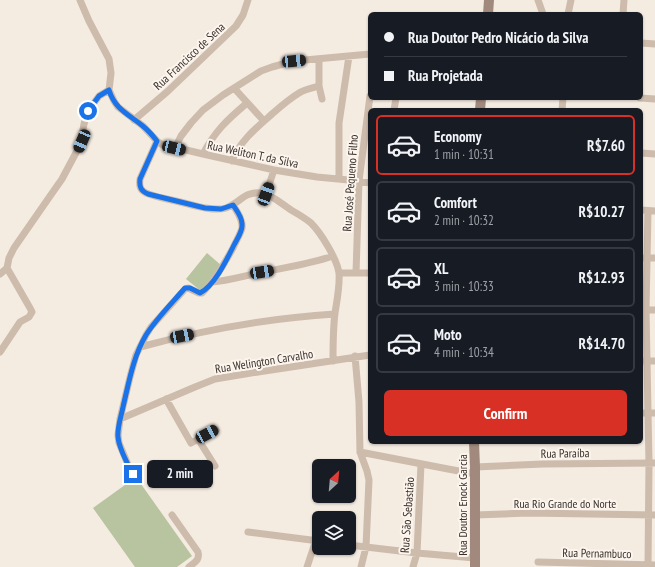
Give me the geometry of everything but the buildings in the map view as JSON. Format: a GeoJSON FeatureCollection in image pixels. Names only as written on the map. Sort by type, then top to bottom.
{"type":"FeatureCollection","features":[{"type":"Feature","properties":{"kind":"street"},"geometry":{"type":"LineString","coordinates":[[0,274],[7,268],[9,258],[14,248],[62,179],[82,141],[84,124],[88,111],[99,96],[109,90],[111,73],[109,59],[80,0]]}},
{"type":"Feature","properties":{"kind":"street","name":"Rua Francisco de Sena"},"geometry":{"type":"LineString","coordinates":[[134,120],[168,91],[236,26],[243,15],[248,0]]}},
{"type":"Feature","properties":{"kind":"street"},"geometry":{"type":"LineString","coordinates":[[488,12],[489,0]]}},
{"type":"Feature","properties":{"kind":"street"},"geometry":{"type":"LineString","coordinates":[[538,0],[542,12]]}},
{"type":"Feature","properties":{"kind":"street"},"geometry":{"type":"LineString","coordinates":[[568,12],[571,0]]}},
{"type":"Feature","properties":{"kind":"street"},"geometry":{"type":"LineString","coordinates":[[623,12],[624,0]]}},
{"type":"Feature","properties":{"kind":"street"},"geometry":{"type":"LineString","coordinates":[[643,43],[655,44]]}},
{"type":"Feature","properties":{"kind":"street"},"geometry":{"type":"LineString","coordinates":[[174,148],[184,132],[202,110],[261,71],[272,66],[294,61],[368,54]]}},
{"type":"Feature","properties":{"kind":"street"},"geometry":{"type":"LineString","coordinates":[[339,179],[339,123],[350,56]]}},
{"type":"Feature","properties":{"kind":"street"},"geometry":{"type":"LineString","coordinates":[[319,59],[319,86],[322,99]]}},
{"type":"Feature","properties":{"kind":"street"},"geometry":{"type":"LineString","coordinates":[[232,161],[240,145],[247,137],[281,106],[299,93],[309,88],[319,86]]}},
{"type":"Feature","properties":{"kind":"street"},"geometry":{"type":"LineString","coordinates":[[234,88],[264,121]]}},
{"type":"Feature","properties":{"kind":"street","name":"Rua Weliton T. da Silva"},"geometry":{"type":"LineString","coordinates":[[109,90],[118,107],[148,130],[161,144],[274,170],[316,177],[368,183]]}},
{"type":"Feature","properties":{"kind":"street"},"geometry":{"type":"LineString","coordinates":[[643,98],[655,99]]}},
{"type":"Feature","properties":{"kind":"street"},"geometry":{"type":"LineString","coordinates":[[202,154],[216,133],[247,103]]}},
{"type":"Feature","properties":{"kind":"street","name":"Rua José Pequeno Filho"},"geometry":{"type":"LineString","coordinates":[[356,273],[359,181],[368,111]]}},
{"type":"Feature","properties":{"kind":"street"},"geometry":{"type":"LineString","coordinates":[[157,141],[140,179],[141,189],[144,192],[205,208],[221,209],[233,205],[247,195],[258,193],[266,194],[315,227],[333,256],[339,273],[333,337],[333,361]]}},
{"type":"Feature","properties":{"kind":"street"},"geometry":{"type":"LineString","coordinates":[[643,153],[655,154]]}},
{"type":"Feature","properties":{"kind":"street"},"geometry":{"type":"LineString","coordinates":[[266,194],[274,170]]}},
{"type":"Feature","properties":{"kind":"street"},"geometry":{"type":"LineString","coordinates":[[133,474],[118,440],[118,435],[120,419],[136,355],[151,327],[185,288],[190,288],[200,293],[203,292],[224,264],[242,228],[241,219],[233,205]]}},
{"type":"Feature","properties":{"kind":"street"},"geometry":{"type":"LineString","coordinates":[[648,211],[644,258],[644,361],[652,463],[650,566]]}},
{"type":"Feature","properties":{"kind":"street"},"geometry":{"type":"LineString","coordinates":[[212,282],[235,279],[320,261],[333,256]]}},
{"type":"Feature","properties":{"kind":"street"},"geometry":{"type":"LineString","coordinates":[[644,258],[655,258]]}},
{"type":"Feature","properties":{"kind":"street"},"geometry":{"type":"LineString","coordinates":[[0,352],[20,322],[29,317],[32,312],[7,268]]}},
{"type":"Feature","properties":{"kind":"street"},"geometry":{"type":"LineString","coordinates":[[339,273],[368,273]]}},
{"type":"Feature","properties":{"kind":"street"},"geometry":{"type":"LineString","coordinates":[[644,310],[655,310]]}},
{"type":"Feature","properties":{"kind":"street"},"geometry":{"type":"LineString","coordinates":[[140,347],[167,339],[267,321],[335,314]]}},
{"type":"Feature","properties":{"kind":"street","name":"Rua Welington Carvalho"},"geometry":{"type":"LineString","coordinates":[[120,419],[215,380],[333,361],[355,356],[368,355]]}},
{"type":"Feature","properties":{"kind":"street"},"geometry":{"type":"LineString","coordinates":[[355,356],[359,402],[360,452],[367,471],[368,480],[366,547],[364,560],[361,567]]}},
{"type":"Feature","properties":{"kind":"street"},"geometry":{"type":"LineString","coordinates":[[644,361],[655,361]]}},
{"type":"Feature","properties":{"kind":"street"},"geometry":{"type":"LineString","coordinates":[[166,399],[191,443],[216,430]]}},
{"type":"Feature","properties":{"kind":"street"},"geometry":{"type":"LineString","coordinates":[[198,439],[215,466]]}},
{"type":"Feature","properties":{"kind":"street","name":"Rua Doutor Enock Garcia"},"geometry":{"type":"LineString","coordinates":[[474,444],[475,562]]}},
{"type":"Feature","properties":{"kind":"street","name":"Rua Paraíba"},"geometry":{"type":"LineString","coordinates":[[360,452],[421,464],[475,470],[543,464],[652,463]]}},
{"type":"Feature","properties":{"kind":"street","name":"Rua São Sebastião"},"geometry":{"type":"LineString","coordinates":[[413,567],[417,553],[421,464]]}},
{"type":"Feature","properties":{"kind":"street","name":"Rua Rio Grande do Norte"},"geometry":{"type":"LineString","coordinates":[[475,515],[528,513],[652,515]]}},
{"type":"Feature","properties":{"kind":"street"},"geometry":{"type":"LineString","coordinates":[[172,515],[198,552],[198,559],[189,567]]}},
{"type":"Feature","properties":{"kind":"street"},"geometry":{"type":"LineString","coordinates":[[248,532],[312,539]]}},
{"type":"Feature","properties":{"kind":"street"},"geometry":{"type":"LineString","coordinates":[[356,546],[475,562]]}},
{"type":"Feature","properties":{"kind":"street"},"geometry":{"type":"LineString","coordinates":[[307,567],[312,554]]}},
{"type":"Feature","properties":{"kind":"street","name":"Rua Pernambuco"},"geometry":{"type":"LineString","coordinates":[[538,562],[650,566]]}},
{"type":"Feature","properties":{"kind":"green space"},"geometry":{"type":"Polygon","coordinates":[[[207,253],[222,266],[201,291],[186,279],[207,253]]]}},
{"type":"Feature","properties":{"kind":"green space"},"geometry":{"type":"Polygon","coordinates":[[[136,477],[192,556],[177,567],[135,567],[93,508],[136,477]]]}},
{"type":"Feature","properties":{"kind":"route"},"geometry":{"type":"LineString","coordinates":[[88,111],[99,96],[109,90],[118,107],[143,126],[157,141],[140,179],[140,185],[143,191],[148,194],[205,208],[221,209],[233,205],[242,223],[242,228],[229,255],[212,282],[203,292],[200,293],[190,288],[185,288],[151,327],[136,355],[120,419],[118,435],[119,443],[133,474]]}}]}
